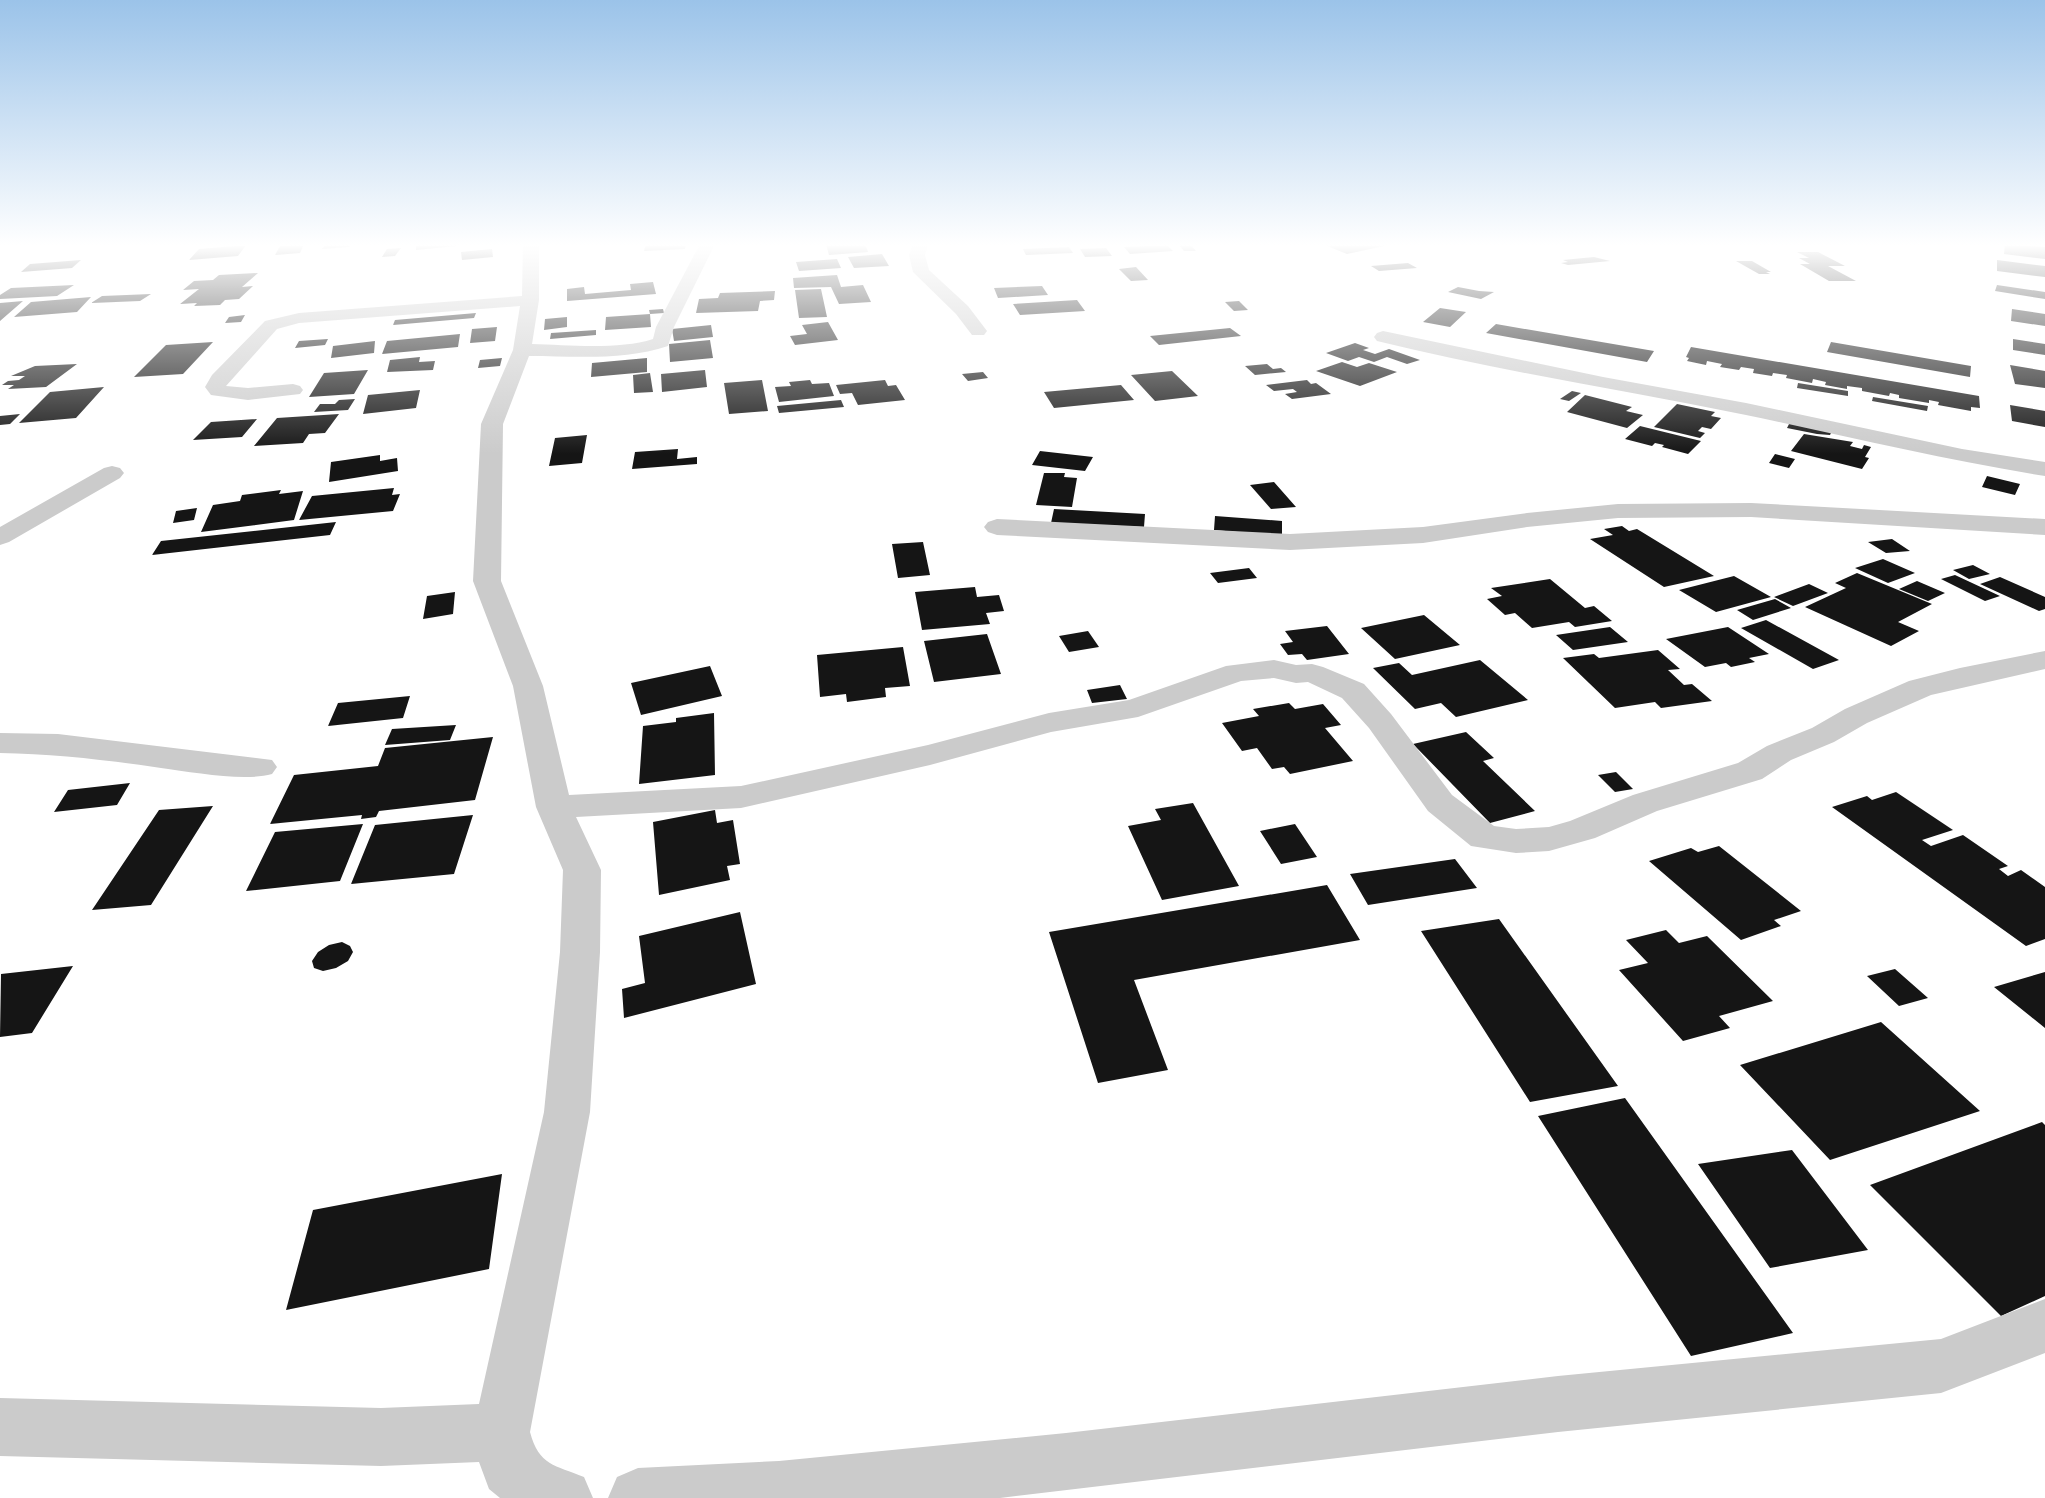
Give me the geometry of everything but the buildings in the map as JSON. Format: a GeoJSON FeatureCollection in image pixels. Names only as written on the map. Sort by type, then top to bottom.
{"type":"FeatureCollection","features":[{"type":"Feature","properties":{"kind":"street"},"geometry":{"type":"LineString","coordinates":[[293,390],[230,394],[218,391],[215,387],[219,379],[262,334],[279,322],[352,314]]}},
{"type":"Feature","properties":{"kind":"street"},"geometry":{"type":"LineString","coordinates":[[528,314],[522,350],[492,424],[487,581],[528,686],[554,807],[582,870],[580,952],[567,1112],[501,1432],[510,1468],[545,1497],[563,1498]]}},
{"type":"Feature","properties":{"kind":"street"},"geometry":{"type":"LineString","coordinates":[[522,350],[632,348],[657,344],[661,342],[672,314]]}},
{"type":"Feature","properties":{"kind":"street"},"geometry":{"type":"LineString","coordinates":[[965,314],[978,331]]}},
{"type":"Feature","properties":{"kind":"street"},"geometry":{"type":"LineString","coordinates":[[1383,337],[1603,383],[1746,409],[1962,456],[2045,469]]}},
{"type":"Feature","properties":{"kind":"street"},"geometry":{"type":"LineString","coordinates":[[0,537],[112,472]]}},
{"type":"Feature","properties":{"kind":"street"},"geometry":{"type":"LineString","coordinates":[[997,527],[1290,542],[1423,535],[1527,520],[1618,511],[1740,510],[2045,527]]}},
{"type":"Feature","properties":{"kind":"street"},"geometry":{"type":"LineString","coordinates":[[554,807],[741,797],[930,755],[1049,723],[1138,708],[1237,672],[1274,669],[1296,674],[1312,673],[1353,691],[1380,721],[1440,803],[1484,837],[1516,841],[1549,839],[1582,830],[1645,803],[1750,771],[1779,753],[1823,735],[1856,716],[1920,688],[1960,677],[2045,660]]}},
{"type":"Feature","properties":{"kind":"street"},"geometry":{"type":"LineString","coordinates":[[0,743],[58,744],[191,761],[260,767]]}},
{"type":"Feature","properties":{"kind":"street"},"geometry":{"type":"LineString","coordinates":[[638,1498],[779,1491],[1066,1462],[1558,1404],[1941,1366],[2045,1326]]}},
{"type":"Feature","properties":{"kind":"street"},"geometry":{"type":"LineString","coordinates":[[0,1427],[381,1437],[501,1432]]}}]}
